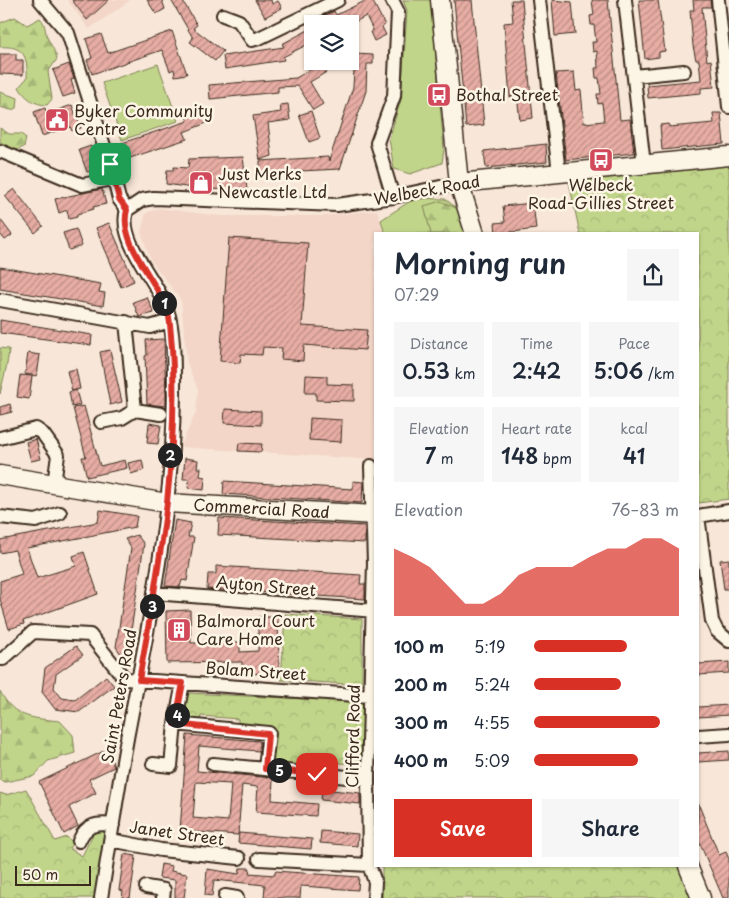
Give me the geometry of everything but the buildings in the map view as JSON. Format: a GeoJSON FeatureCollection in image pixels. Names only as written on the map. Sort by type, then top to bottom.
{"type":"FeatureCollection","features":[{"type":"Feature","properties":{"kind":"main road"},"geometry":{"type":"LineString","coordinates":[[440,0],[459,183],[474,232]]}},
{"type":"Feature","properties":{"kind":"main road","name":"Welbeck Road"},"geometry":{"type":"LineString","coordinates":[[459,183],[729,156]]}},
{"type":"Feature","properties":{"kind":"main road","name":"Commercial Road"},"geometry":{"type":"LineString","coordinates":[[0,475],[167,503],[374,515]]}},
{"type":"Feature","properties":{"kind":"main road"},"geometry":{"type":"LineString","coordinates":[[688,867],[701,898]]}},
{"type":"Feature","properties":{"kind":"street"},"geometry":{"type":"LineString","coordinates":[[40,0],[68,33],[105,149]]}},
{"type":"Feature","properties":{"kind":"street"},"geometry":{"type":"LineString","coordinates":[[223,15],[239,20],[252,40],[260,38],[338,0]]}},
{"type":"Feature","properties":{"kind":"street"},"geometry":{"type":"LineString","coordinates":[[392,0],[398,12],[394,96],[377,143],[393,197]]}},
{"type":"Feature","properties":{"kind":"street"},"geometry":{"type":"LineString","coordinates":[[539,0],[559,173]]}},
{"type":"Feature","properties":{"kind":"street"},"geometry":{"type":"LineString","coordinates":[[625,0],[644,165]]}},
{"type":"Feature","properties":{"kind":"street"},"geometry":{"type":"LineString","coordinates":[[718,0],[729,107]]}},
{"type":"Feature","properties":{"kind":"street"},"geometry":{"type":"LineString","coordinates":[[634,76],[684,71]]}},
{"type":"Feature","properties":{"kind":"street"},"geometry":{"type":"LineString","coordinates":[[0,152],[82,185],[112,178]]}},
{"type":"Feature","properties":{"kind":"street"},"geometry":{"type":"LineString","coordinates":[[110,164],[112,178],[119,199],[127,210]]}},
{"type":"Feature","properties":{"kind":"street","name":"Welbeck Road"},"geometry":{"type":"LineString","coordinates":[[127,210],[142,200],[154,198],[337,205],[393,197],[459,183]]}},
{"type":"Feature","properties":{"kind":"street","name":"Saint Peters Road"},"geometry":{"type":"LineString","coordinates":[[101,898],[154,593],[167,503],[174,414],[174,364],[170,321],[167,308],[129,236],[124,221],[127,210]]}},
{"type":"Feature","properties":{"kind":"street"},"geometry":{"type":"LineString","coordinates":[[0,300],[150,327],[170,321]]}},
{"type":"Feature","properties":{"kind":"street"},"geometry":{"type":"LineString","coordinates":[[126,322],[135,410]]}},
{"type":"Feature","properties":{"kind":"street"},"geometry":{"type":"LineString","coordinates":[[101,422],[122,418],[135,410],[161,414]]}},
{"type":"Feature","properties":{"kind":"street"},"geometry":{"type":"LineString","coordinates":[[0,438],[36,429],[43,434],[58,455],[54,484]]}},
{"type":"Feature","properties":{"kind":"street","name":"Clifford Road"},"geometry":{"type":"LineString","coordinates":[[371,466],[374,515],[374,611],[368,779],[369,865],[375,882],[374,898]]}},
{"type":"Feature","properties":{"kind":"street"},"geometry":{"type":"LineString","coordinates":[[699,516],[729,511]]}},
{"type":"Feature","properties":{"kind":"street"},"geometry":{"type":"LineString","coordinates":[[0,518],[36,521],[60,513]]}},
{"type":"Feature","properties":{"kind":"street"},"geometry":{"type":"LineString","coordinates":[[699,524],[712,621],[717,631],[729,641]]}},
{"type":"Feature","properties":{"kind":"street","name":"Ayton Street"},"geometry":{"type":"LineString","coordinates":[[154,593],[374,611]]}},
{"type":"Feature","properties":{"kind":"street"},"geometry":{"type":"LineString","coordinates":[[0,659],[3,659],[33,632],[90,635],[125,679],[139,680]]}},
{"type":"Feature","properties":{"kind":"street","name":"Bolam Street"},"geometry":{"type":"LineString","coordinates":[[139,680],[370,696]]}},
{"type":"Feature","properties":{"kind":"street"},"geometry":{"type":"LineString","coordinates":[[153,764],[171,766],[175,724],[183,683]]}},
{"type":"Feature","properties":{"kind":"street"},"geometry":{"type":"LineString","coordinates":[[175,724],[268,734],[265,769]]}},
{"type":"Feature","properties":{"kind":"street"},"geometry":{"type":"LineString","coordinates":[[699,736],[729,734]]}},
{"type":"Feature","properties":{"kind":"street"},"geometry":{"type":"LineString","coordinates":[[213,764],[368,779]]}},
{"type":"Feature","properties":{"kind":"street"},"geometry":{"type":"LineString","coordinates":[[79,841],[83,830],[97,822],[113,825]]}},
{"type":"Feature","properties":{"kind":"street","name":"Janet Street"},"geometry":{"type":"LineString","coordinates":[[110,840],[161,850],[239,858]]}},
{"type":"Feature","properties":{"kind":"street"},"geometry":{"type":"LineString","coordinates":[[259,859],[369,865]]}},
{"type":"Feature","properties":{"kind":"street"},"geometry":{"type":"LineString","coordinates":[[146,887],[164,890],[163,898]]}},
{"type":"Feature","properties":{"kind":"shaded area"},"geometry":{"type":"Polygon","coordinates":[[[67,0],[131,0],[89,29],[67,0]]]}},
{"type":"Feature","properties":{"kind":"shaded area"},"geometry":{"type":"Polygon","coordinates":[[[158,208],[221,216],[323,216],[377,210],[384,232],[374,232],[374,460],[180,447],[196,412],[198,390],[187,363],[181,300],[151,261],[141,232],[146,213],[158,208]]]}},
{"type":"Feature","properties":{"kind":"green space"},"geometry":{"type":"Polygon","coordinates":[[[403,0],[431,0],[444,149],[442,163],[410,174],[394,169],[389,139],[401,99],[407,11],[403,0]]]}},
{"type":"Feature","properties":{"kind":"green space"},"geometry":{"type":"Polygon","coordinates":[[[15,17],[27,25],[40,18],[44,23],[47,38],[57,59],[48,72],[52,99],[47,105],[38,104],[30,100],[19,87],[27,78],[27,64],[23,54],[14,48],[0,47],[0,23],[15,17]]]}},
{"type":"Feature","properties":{"kind":"green space"},"geometry":{"type":"Polygon","coordinates":[[[158,64],[178,121],[122,140],[102,83],[158,64]]]}},
{"type":"Feature","properties":{"kind":"green space"},"geometry":{"type":"Polygon","coordinates":[[[0,92],[18,98],[17,108],[11,110],[0,107],[0,92]]]}},
{"type":"Feature","properties":{"kind":"green space"},"geometry":{"type":"Polygon","coordinates":[[[0,128],[9,134],[21,134],[26,138],[24,147],[16,150],[0,142],[0,128]]]}},
{"type":"Feature","properties":{"kind":"green space"},"geometry":{"type":"Polygon","coordinates":[[[729,165],[729,499],[699,503],[699,232],[580,232],[569,182],[729,165]]]}},
{"type":"Feature","properties":{"kind":"green space"},"geometry":{"type":"Polygon","coordinates":[[[415,198],[445,199],[458,209],[464,232],[384,232],[381,220],[415,198]]]}},
{"type":"Feature","properties":{"kind":"green space"},"geometry":{"type":"Polygon","coordinates":[[[441,201],[458,209],[464,232],[430,232],[424,206],[441,201]]]}},
{"type":"Feature","properties":{"kind":"green space"},"geometry":{"type":"Polygon","coordinates":[[[0,348],[9,349],[0,394],[0,348]]]}},
{"type":"Feature","properties":{"kind":"green space"},"geometry":{"type":"Polygon","coordinates":[[[285,614],[362,619],[362,685],[281,680],[285,614]]]}},
{"type":"Feature","properties":{"kind":"green space"},"geometry":{"type":"Polygon","coordinates":[[[0,691],[11,707],[18,712],[33,718],[60,721],[73,735],[75,753],[48,761],[34,776],[5,782],[0,780],[0,691]]]}},
{"type":"Feature","properties":{"kind":"green space"},"geometry":{"type":"Polygon","coordinates":[[[187,693],[364,702],[365,772],[359,771],[359,764],[320,762],[319,769],[268,765],[270,730],[238,727],[238,719],[201,716],[200,721],[185,720],[187,693]]]}},
{"type":"Feature","properties":{"kind":"green space"},"geometry":{"type":"Polygon","coordinates":[[[26,789],[55,841],[67,837],[73,843],[69,848],[82,856],[93,834],[106,829],[96,898],[0,898],[0,793],[6,795],[26,789]]]}},
{"type":"Feature","properties":{"kind":"green space"},"geometry":{"type":"Polygon","coordinates":[[[382,867],[679,867],[692,898],[382,898],[382,867]]]}},
{"type":"Feature","properties":{"kind":"place","name":"Bothal Street"},"geometry":{"type":"Point","coordinates":[439,95]}},
{"type":"Feature","properties":{"kind":"place","name":"Byker Community Centre"},"geometry":{"type":"Point","coordinates":[57,120]}},
{"type":"Feature","properties":{"kind":"place","name":"Welbeck Road-Gillies Street"},"geometry":{"type":"Point","coordinates":[601,160]}},
{"type":"Feature","properties":{"kind":"place","name":"Just Merks Newcastle Ltd"},"geometry":{"type":"Point","coordinates":[201,183]}},
{"type":"Feature","properties":{"kind":"place","name":"Balmoral Court Care Home"},"geometry":{"type":"Point","coordinates":[179,630]}},
{"type":"Feature","properties":{"kind":"route"},"geometry":{"type":"LineString","coordinates":[[110,164],[112,178],[119,199],[127,210],[124,221],[129,236],[167,308],[174,364],[174,414],[167,503],[139,680],[183,683],[175,724],[268,734],[265,769],[317,774]]}}]}
